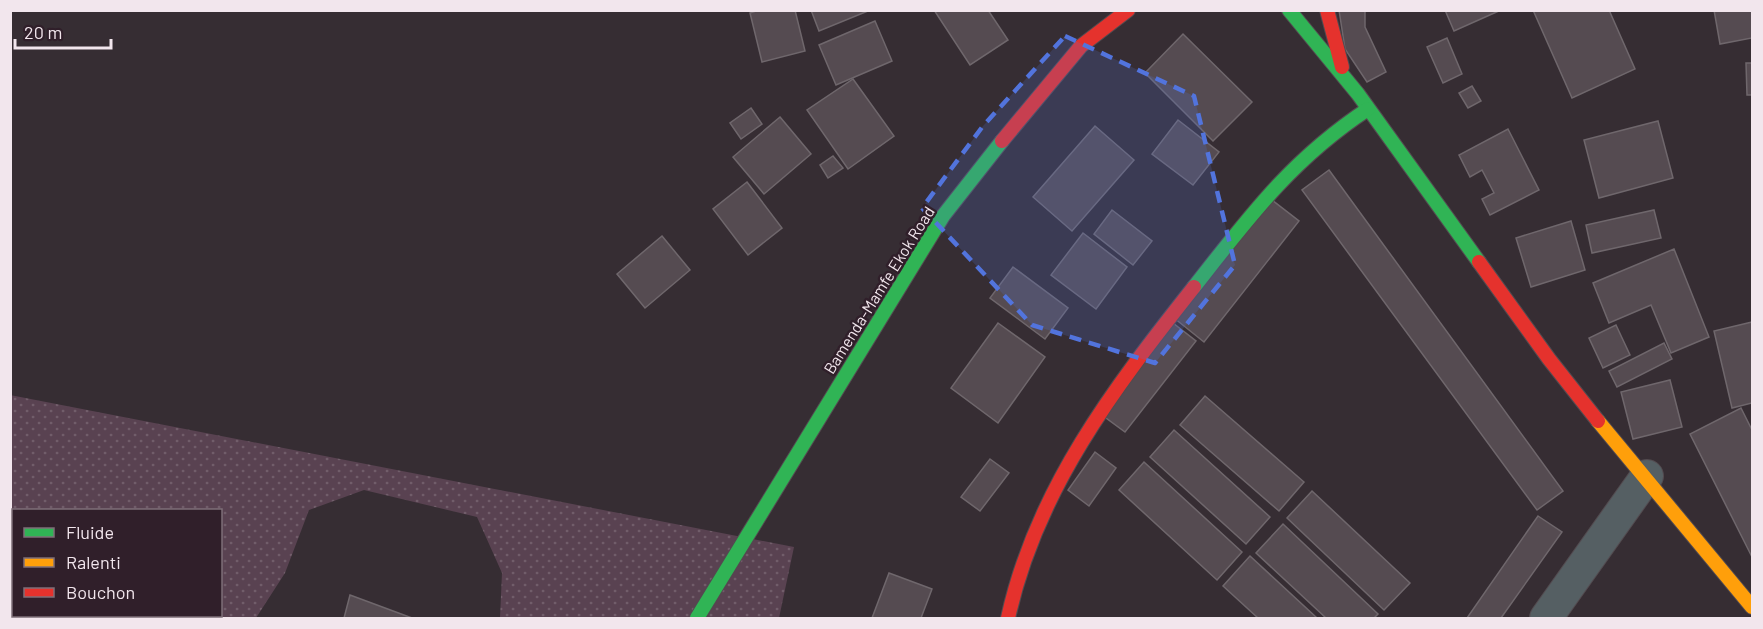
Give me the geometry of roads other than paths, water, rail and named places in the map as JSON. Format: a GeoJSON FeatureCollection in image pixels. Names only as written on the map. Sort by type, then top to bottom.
{"type":"FeatureCollection","features":[{"type":"Feature","properties":{"kind":"main road","name":"Bamenda-Mamfe Ekok Road"},"geometry":{"type":"LineString","coordinates":[[697,618],[943,216],[1039,94],[1081,46],[1128,10]]}},
{"type":"Feature","properties":{"kind":"main road"},"geometry":{"type":"LineString","coordinates":[[1289,10],[1368,109],[1551,361],[1701,539],[1752,607]]}},
{"type":"Feature","properties":{"kind":"main road"},"geometry":{"type":"LineString","coordinates":[[1328,10],[1346,80]]}},
{"type":"Feature","properties":{"kind":"main road"},"geometry":{"type":"LineString","coordinates":[[1008,618],[1011,593],[1028,545],[1058,482],[1132,365],[1263,197],[1323,140],[1368,109]]}},
{"type":"Feature","properties":{"kind":"street"},"geometry":{"type":"LineString","coordinates":[[1546,618],[1647,476]]}}]}
